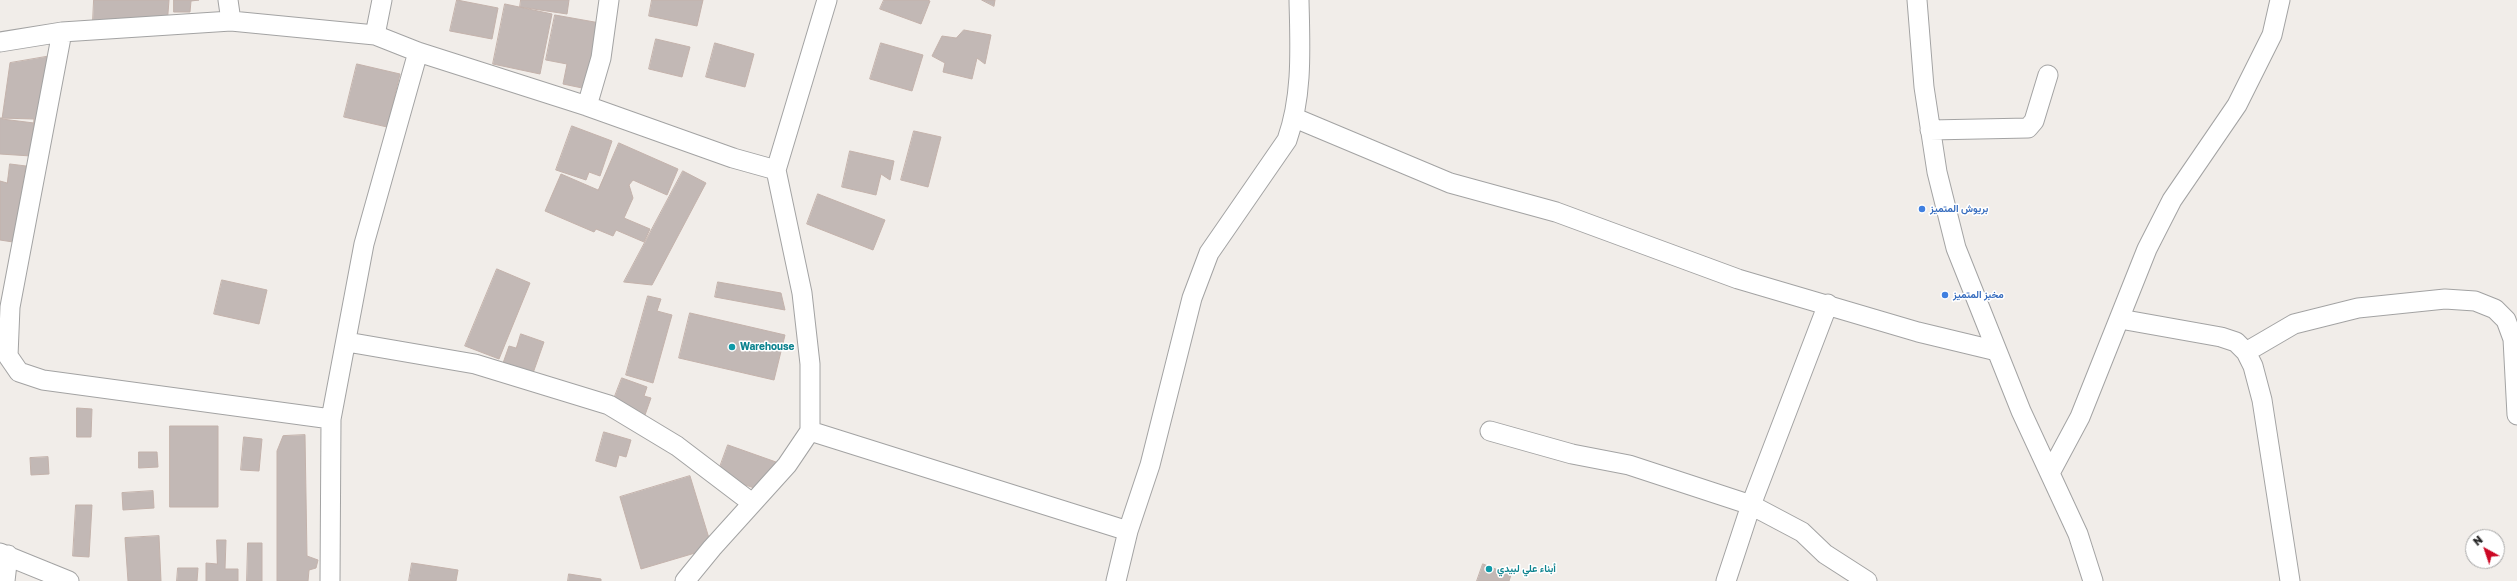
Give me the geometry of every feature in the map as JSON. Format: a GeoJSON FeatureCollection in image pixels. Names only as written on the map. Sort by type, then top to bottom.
{"type":"FeatureCollection","features":[{"type":"Feature","properties":{"kind":"street"},"geometry":{"type":"LineString","coordinates":[[228,0],[231,21]]}},
{"type":"Feature","properties":{"kind":"street"},"geometry":{"type":"LineString","coordinates":[[375,35],[382,0]]}},
{"type":"Feature","properties":{"kind":"street"},"geometry":{"type":"LineString","coordinates":[[587,106],[601,58],[609,0]]}},
{"type":"Feature","properties":{"kind":"street"},"geometry":{"type":"LineString","coordinates":[[685,581],[712,548],[787,464],[810,431],[810,364],[802,293],[776,170],[827,0]]}},
{"type":"Feature","properties":{"kind":"street"},"geometry":{"type":"LineString","coordinates":[[1116,581],[1128,531],[1150,465],[1192,298],[1209,253],[1287,140],[1295,118],[1298,87],[1299,0]]}},
{"type":"Feature","properties":{"kind":"street"},"geometry":{"type":"LineString","coordinates":[[1917,0],[1924,87],[1930,130],[1937,172],[1956,248],[2020,411],[2078,534],[2094,581]]}},
{"type":"Feature","properties":{"kind":"street"},"geometry":{"type":"LineString","coordinates":[[2050,473],[2080,417],[2147,249],[2172,200],[2237,105],[2272,35],[2280,0]]}},
{"type":"Feature","properties":{"kind":"street"},"geometry":{"type":"LineString","coordinates":[[0,42],[62,32],[231,21],[375,35],[418,52],[587,106],[733,158],[776,170]]}},
{"type":"Feature","properties":{"kind":"street"},"geometry":{"type":"LineString","coordinates":[[62,32],[10,307],[8,356],[19,372],[43,380],[331,419]]}},
{"type":"Feature","properties":{"kind":"street"},"geometry":{"type":"LineString","coordinates":[[330,581],[331,419],[347,342],[364,244],[418,52]]}},
{"type":"Feature","properties":{"kind":"street"},"geometry":{"type":"LineString","coordinates":[[1930,130],[2020,130],[2028,128],[2034,121],[2048,74]]}},
{"type":"Feature","properties":{"kind":"street"},"geometry":{"type":"LineString","coordinates":[[1295,118],[1450,183],[1556,212],[1738,279],[1828,304],[1918,332],[1997,351]]}},
{"type":"Feature","properties":{"kind":"street"},"geometry":{"type":"LineString","coordinates":[[2246,352],[2294,324],[2358,308],[2445,299],[2475,301],[2495,309],[2506,320],[2513,339],[2517,415]]}},
{"type":"Feature","properties":{"kind":"street"},"geometry":{"type":"LineString","coordinates":[[1726,581],[1751,505],[1828,304]]}},
{"type":"Feature","properties":{"kind":"street"},"geometry":{"type":"LineString","coordinates":[[2120,319],[2221,337],[2236,342],[2246,352],[2253,366],[2262,400],[2290,581]]}},
{"type":"Feature","properties":{"kind":"street"},"geometry":{"type":"LineString","coordinates":[[347,342],[475,364],[608,405],[677,446],[752,503]]}},
{"type":"Feature","properties":{"kind":"street"},"geometry":{"type":"LineString","coordinates":[[810,431],[1128,531]]}},
{"type":"Feature","properties":{"kind":"street"},"geometry":{"type":"LineString","coordinates":[[1490,431],[1572,454],[1629,465],[1751,505],[1802,532],[1825,554],[1867,581]]}},
{"type":"Feature","properties":{"kind":"street"},"geometry":{"type":"LineString","coordinates":[[5,581],[4,554],[69,581]]}},
{"type":"Feature","properties":{"kind":"building"},"geometry":{"type":"Polygon","coordinates":[[[94,0],[169,0],[167,26],[93,21],[94,0]]]}},
{"type":"Feature","properties":{"kind":"building"},"geometry":{"type":"Polygon","coordinates":[[[174,0],[199,0],[191,1],[190,12],[174,12],[174,0]]]}},
{"type":"Feature","properties":{"kind":"building"},"geometry":{"type":"Polygon","coordinates":[[[457,0],[498,8],[492,39],[450,31],[457,0]]]}},
{"type":"Feature","properties":{"kind":"building"},"geometry":{"type":"Polygon","coordinates":[[[521,0],[569,0],[567,14],[520,7],[521,0]]]}},
{"type":"Feature","properties":{"kind":"building"},"geometry":{"type":"Polygon","coordinates":[[[652,0],[703,0],[697,26],[649,16],[652,0]]]}},
{"type":"Feature","properties":{"kind":"building"},"geometry":{"type":"Polygon","coordinates":[[[884,0],[930,1],[921,24],[880,9],[884,0]]]}},
{"type":"Feature","properties":{"kind":"building"},"geometry":{"type":"Polygon","coordinates":[[[982,0],[995,0],[994,6],[982,0]]]}},
{"type":"Feature","properties":{"kind":"building"},"geometry":{"type":"Polygon","coordinates":[[[505,4],[552,14],[540,74],[493,64],[505,4]]]}},
{"type":"Feature","properties":{"kind":"building"},"geometry":{"type":"Polygon","coordinates":[[[555,15],[600,23],[587,89],[563,84],[567,64],[546,60],[555,15]]]}},
{"type":"Feature","properties":{"kind":"building"},"geometry":{"type":"Polygon","coordinates":[[[964,30],[991,35],[985,64],[977,58],[972,79],[943,72],[945,63],[932,56],[942,36],[956,38],[964,30]]]}},
{"type":"Feature","properties":{"kind":"building"},"geometry":{"type":"Polygon","coordinates":[[[656,39],[690,47],[682,77],[649,69],[656,39]]]}},
{"type":"Feature","properties":{"kind":"building"},"geometry":{"type":"Polygon","coordinates":[[[715,43],[754,54],[745,87],[706,77],[715,43]]]}},
{"type":"Feature","properties":{"kind":"building"},"geometry":{"type":"Polygon","coordinates":[[[881,43],[923,55],[912,91],[870,79],[881,43]]]}},
{"type":"Feature","properties":{"kind":"building"},"geometry":{"type":"Polygon","coordinates":[[[51,56],[42,124],[2,119],[10,63],[51,56]]]}},
{"type":"Feature","properties":{"kind":"building"},"geometry":{"type":"Polygon","coordinates":[[[357,64],[400,74],[387,127],[344,117],[357,64]]]}},
{"type":"Feature","properties":{"kind":"building"},"geometry":{"type":"Polygon","coordinates":[[[0,118],[34,119],[31,156],[0,154],[0,118]]]}},
{"type":"Feature","properties":{"kind":"building"},"geometry":{"type":"Polygon","coordinates":[[[572,126],[612,141],[600,176],[589,172],[586,180],[556,170],[572,126]]]}},
{"type":"Feature","properties":{"kind":"building"},"geometry":{"type":"Polygon","coordinates":[[[914,131],[941,137],[928,187],[901,180],[914,131]]]}},
{"type":"Feature","properties":{"kind":"building"},"geometry":{"type":"Polygon","coordinates":[[[619,143],[678,169],[667,195],[633,180],[629,185],[633,198],[624,218],[650,229],[644,242],[616,230],[613,236],[596,229],[594,232],[545,211],[561,174],[598,190],[619,143]]]}},
{"type":"Feature","properties":{"kind":"building"},"geometry":{"type":"Polygon","coordinates":[[[850,151],[894,161],[890,180],[881,174],[876,195],[842,187],[850,151]]]}},
{"type":"Feature","properties":{"kind":"building"},"geometry":{"type":"Polygon","coordinates":[[[10,164],[26,166],[13,242],[0,240],[0,181],[7,183],[10,164]]]}},
{"type":"Feature","properties":{"kind":"building"},"geometry":{"type":"Polygon","coordinates":[[[683,171],[706,183],[652,285],[624,282],[683,171]]]}},
{"type":"Feature","properties":{"kind":"building"},"geometry":{"type":"Polygon","coordinates":[[[818,194],[885,220],[873,250],[807,224],[818,194]]]}},
{"type":"Feature","properties":{"kind":"building"},"geometry":{"type":"Polygon","coordinates":[[[497,269],[530,283],[499,359],[465,346],[497,269]]]}},
{"type":"Feature","properties":{"kind":"building"},"geometry":{"type":"Polygon","coordinates":[[[222,280],[267,290],[259,324],[214,314],[222,280]]]}},
{"type":"Feature","properties":{"kind":"building"},"geometry":{"type":"Polygon","coordinates":[[[718,282],[781,293],[785,310],[715,297],[718,282]]]}},
{"type":"Feature","properties":{"kind":"building"},"geometry":{"type":"Polygon","coordinates":[[[648,296],[661,299],[657,311],[672,315],[653,383],[626,375],[648,296]]]}},
{"type":"Feature","properties":{"kind":"building","name":"Warehouse"},"geometry":{"type":"Polygon","coordinates":[[[690,313],[785,335],[774,380],[679,358],[690,313]]]}},
{"type":"Feature","properties":{"kind":"building"},"geometry":{"type":"Polygon","coordinates":[[[521,334],[544,342],[532,376],[502,366],[509,346],[516,348],[521,334]]]}},
{"type":"Feature","properties":{"kind":"building"},"geometry":{"type":"Polygon","coordinates":[[[622,378],[647,387],[644,396],[651,398],[645,415],[612,404],[622,378]]]}},
{"type":"Feature","properties":{"kind":"building"},"geometry":{"type":"Polygon","coordinates":[[[77,408],[92,409],[91,437],[77,437],[77,408]]]}},
{"type":"Feature","properties":{"kind":"building"},"geometry":{"type":"Polygon","coordinates":[[[170,426],[218,426],[218,507],[170,507],[170,426]]]}},
{"type":"Feature","properties":{"kind":"building"},"geometry":{"type":"Polygon","coordinates":[[[604,432],[631,440],[626,457],[619,455],[616,467],[596,461],[604,432]]]}},
{"type":"Feature","properties":{"kind":"building"},"geometry":{"type":"Polygon","coordinates":[[[305,435],[307,556],[318,560],[316,568],[309,570],[308,581],[277,581],[277,451],[283,436],[305,435]]]}},
{"type":"Feature","properties":{"kind":"building"},"geometry":{"type":"Polygon","coordinates":[[[244,437],[262,439],[259,471],[241,470],[244,437]]]}},
{"type":"Feature","properties":{"kind":"building"},"geometry":{"type":"Polygon","coordinates":[[[728,445],[776,462],[757,489],[717,475],[728,445]]]}},
{"type":"Feature","properties":{"kind":"building"},"geometry":{"type":"Polygon","coordinates":[[[139,452],[157,452],[158,467],[139,468],[139,452]]]}},
{"type":"Feature","properties":{"kind":"building"},"geometry":{"type":"Polygon","coordinates":[[[48,457],[49,474],[31,475],[30,458],[48,457]]]}},
{"type":"Feature","properties":{"kind":"building"},"geometry":{"type":"Polygon","coordinates":[[[690,476],[712,548],[641,569],[620,497],[690,476]]]}},
{"type":"Feature","properties":{"kind":"building"},"geometry":{"type":"Polygon","coordinates":[[[153,491],[154,508],[123,510],[122,493],[153,491]]]}},
{"type":"Feature","properties":{"kind":"building"},"geometry":{"type":"Polygon","coordinates":[[[76,505],[92,505],[89,557],[73,556],[76,505]]]}},
{"type":"Feature","properties":{"kind":"building"},"geometry":{"type":"Polygon","coordinates":[[[159,536],[161,581],[128,581],[125,538],[159,536]]]}},
{"type":"Feature","properties":{"kind":"building"},"geometry":{"type":"Polygon","coordinates":[[[217,540],[226,540],[225,569],[238,569],[238,581],[206,581],[206,563],[217,564],[217,540]]]}},
{"type":"Feature","properties":{"kind":"building"},"geometry":{"type":"Polygon","coordinates":[[[248,543],[262,543],[262,581],[247,581],[248,543]]]}},
{"type":"Feature","properties":{"kind":"building"},"geometry":{"type":"Polygon","coordinates":[[[412,563],[458,570],[456,581],[409,581],[412,563]]]}},
{"type":"Feature","properties":{"kind":"building","name":"أبناء علي لبيدي"},"geometry":{"type":"Polygon","coordinates":[[[1483,564],[1511,575],[1509,581],[1477,581],[1483,564]]]}},
{"type":"Feature","properties":{"kind":"building"},"geometry":{"type":"Polygon","coordinates":[[[178,568],[198,568],[197,581],[177,581],[178,568]]]}},
{"type":"Feature","properties":{"kind":"building"},"geometry":{"type":"Polygon","coordinates":[[[569,574],[601,579],[601,581],[568,581],[569,574]]]}},
{"type":"Feature","properties":{"kind":"place","name":"بريوش المتميز"},"geometry":{"type":"Point","coordinates":[1922,209]}},
{"type":"Feature","properties":{"kind":"place","name":"مخبز المتميز"},"geometry":{"type":"Point","coordinates":[1945,295]}},
{"type":"Feature","properties":{"kind":"place","name":"Warehouse"},"geometry":{"type":"Point","coordinates":[732,347]}},
{"type":"Feature","properties":{"kind":"place","name":"أبناء علي لبيدي"},"geometry":{"type":"Point","coordinates":[1489,569]}}]}
